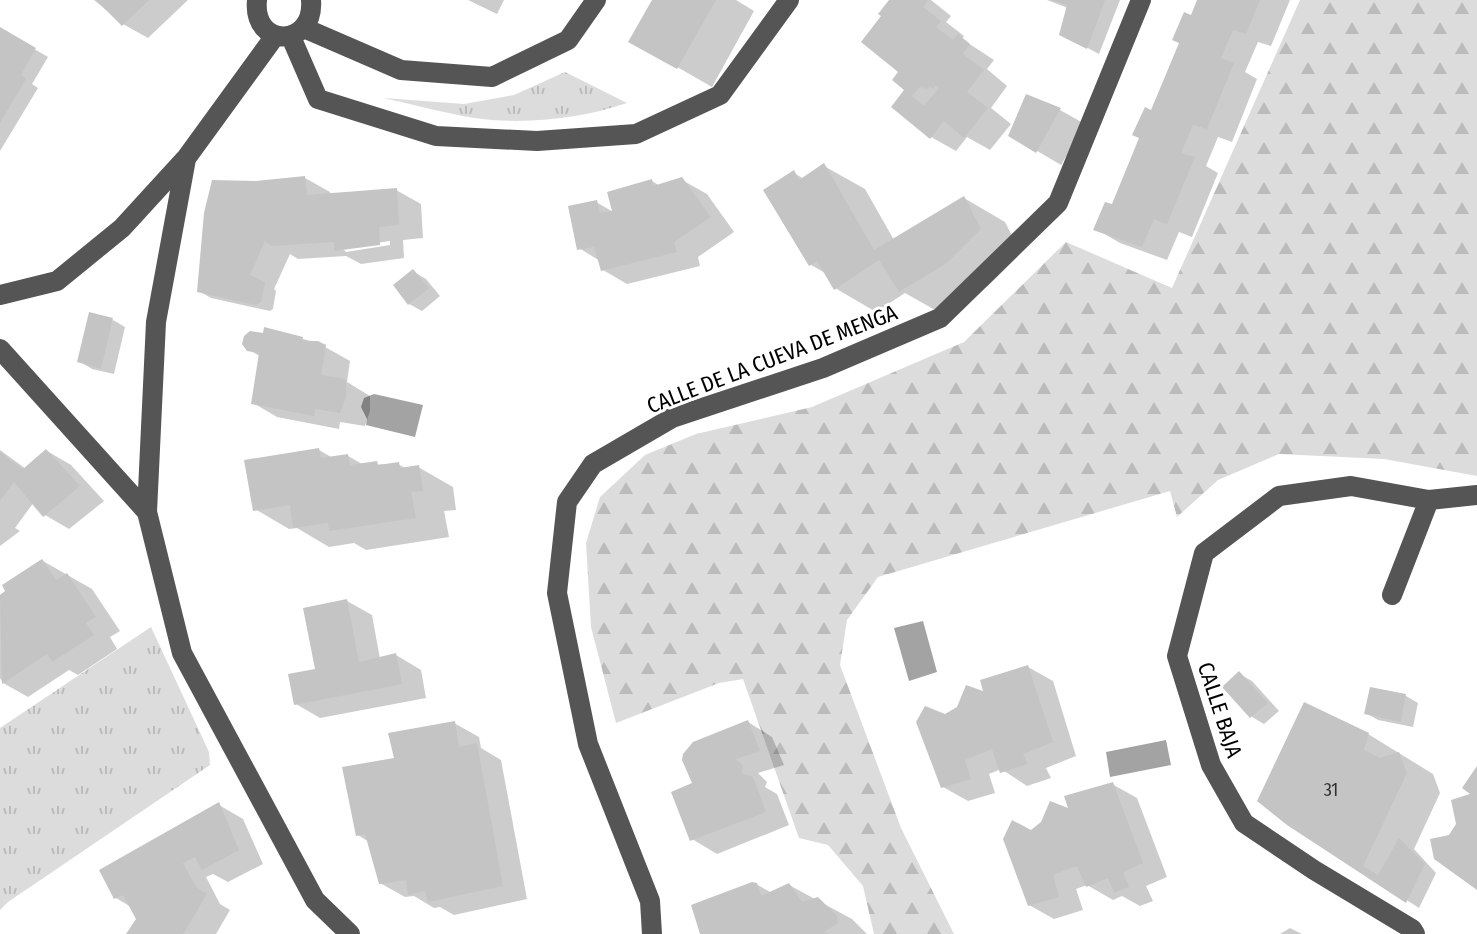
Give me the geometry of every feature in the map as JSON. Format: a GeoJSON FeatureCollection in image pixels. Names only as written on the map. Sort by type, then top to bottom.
{"type":"FeatureCollection","features":[{"type":"Feature","properties":{"kind":"street"},"geometry":{"type":"LineString","coordinates":[[257,0],[255,14],[261,27],[401,70],[492,77],[568,40],[596,0]]}},
{"type":"Feature","properties":{"kind":"street"},"geometry":{"type":"LineString","coordinates":[[0,295],[57,281],[122,228],[187,157],[234,95],[312,14],[311,0]]}},
{"type":"Feature","properties":{"kind":"street"},"geometry":{"type":"LineString","coordinates":[[290,34],[318,99],[436,136],[537,141],[636,134],[720,95],[789,0]]}},
{"type":"Feature","properties":{"kind":"street","name":"CALLE DE LA CUEVA DE MENGA"},"geometry":{"type":"LineString","coordinates":[[652,934],[650,901],[588,744],[557,593],[567,502],[593,464],[672,418],[823,368],[940,318],[1058,203],[1141,0]]}},
{"type":"Feature","properties":{"kind":"street"},"geometry":{"type":"LineString","coordinates":[[187,157],[156,322],[147,512],[182,653],[315,900],[350,934]]}},
{"type":"Feature","properties":{"kind":"street"},"geometry":{"type":"LineString","coordinates":[[0,349],[147,512]]}},
{"type":"Feature","properties":{"kind":"street","name":"CALLE BAJA"},"geometry":{"type":"LineString","coordinates":[[1415,934],[1412,929],[1244,823],[1211,765],[1177,656],[1204,553],[1279,496],[1351,486],[1429,500],[1477,495]]}},
{"type":"Feature","properties":{"kind":"street"},"geometry":{"type":"LineString","coordinates":[[1392,595],[1429,500]]}},
{"type":"Feature","properties":{"kind":"green space"},"geometry":{"type":"Polygon","coordinates":[[[1300,0],[1477,0],[1477,476],[1384,459],[1279,454],[1218,480],[1177,517],[1170,491],[878,577],[847,620],[840,665],[901,828],[954,934],[874,934],[863,886],[828,845],[799,838],[743,679],[719,683],[616,723],[591,627],[586,543],[600,497],[645,455],[696,434],[812,407],[964,342],[1066,242],[1172,288],[1300,0]]]}},
{"type":"Feature","properties":{"kind":"green space"},"geometry":{"type":"Polygon","coordinates":[[[565,72],[627,103],[571,117],[512,121],[462,116],[383,98],[464,104],[514,95],[565,72]]]}},
{"type":"Feature","properties":{"kind":"green space"},"geometry":{"type":"Polygon","coordinates":[[[151,627],[209,752],[210,765],[0,910],[0,728],[151,627]]]}},
{"type":"Feature","properties":{"kind":"shaded area"},"geometry":{"type":"Polygon","coordinates":[[[374,394],[423,405],[415,437],[366,425],[367,419],[361,407],[364,398],[374,394]]]}},
{"type":"Feature","properties":{"kind":"shaded area"},"geometry":{"type":"Polygon","coordinates":[[[923,621],[937,672],[909,681],[894,628],[923,621]]]}},
{"type":"Feature","properties":{"kind":"shaded area"},"geometry":{"type":"Polygon","coordinates":[[[1166,740],[1171,765],[1110,777],[1106,752],[1166,740]]]}},
{"type":"Feature","properties":{"kind":"building"},"geometry":{"type":"Polygon","coordinates":[[[96,0],[149,0],[122,26],[96,0]]]}},
{"type":"Feature","properties":{"kind":"building"},"geometry":{"type":"Polygon","coordinates":[[[652,0],[716,0],[677,69],[628,42],[652,0]]]}},
{"type":"Feature","properties":{"kind":"building"},"geometry":{"type":"Polygon","coordinates":[[[889,0],[928,0],[923,7],[941,21],[936,27],[953,40],[958,34],[970,44],[963,54],[984,70],[967,92],[988,108],[964,138],[944,121],[930,139],[891,107],[904,90],[892,80],[898,72],[861,42],[881,16],[878,14],[889,0]],[[936,85],[933,89],[930,86],[928,89],[920,87],[912,96],[924,106],[939,88],[936,85]]]}},
{"type":"Feature","properties":{"kind":"building"},"geometry":{"type":"Polygon","coordinates":[[[1051,0],[1105,0],[1087,49],[1059,35],[1067,5],[1051,0]]]}},
{"type":"Feature","properties":{"kind":"building"},"geometry":{"type":"Polygon","coordinates":[[[1197,0],[1260,0],[1246,34],[1233,30],[1221,58],[1234,63],[1207,129],[1193,125],[1181,153],[1195,157],[1167,224],[1154,219],[1142,247],[1093,230],[1105,202],[1112,204],[1139,138],[1132,135],[1145,107],[1151,110],[1179,43],[1172,40],[1184,12],[1191,15],[1197,0]]]}},
{"type":"Feature","properties":{"kind":"building"},"geometry":{"type":"Polygon","coordinates":[[[0,27],[36,48],[21,75],[26,79],[0,123],[0,27]]]}},
{"type":"Feature","properties":{"kind":"building"},"geometry":{"type":"Polygon","coordinates":[[[1026,94],[1061,108],[1036,153],[1008,136],[1026,94]]]}},
{"type":"Feature","properties":{"kind":"building"},"geometry":{"type":"Polygon","coordinates":[[[824,163],[874,250],[964,196],[981,229],[947,263],[899,292],[879,260],[834,290],[817,261],[809,266],[763,190],[794,170],[799,180],[824,163]]]}},
{"type":"Feature","properties":{"kind":"building"},"geometry":{"type":"Polygon","coordinates":[[[305,176],[307,195],[397,188],[399,225],[379,227],[380,245],[334,251],[334,242],[271,246],[265,241],[250,275],[265,282],[261,302],[256,305],[197,292],[204,213],[212,180],[256,181],[305,176]]]}},
{"type":"Feature","properties":{"kind":"building"},"geometry":{"type":"Polygon","coordinates":[[[682,177],[711,217],[674,242],[677,252],[601,271],[594,247],[577,250],[568,206],[597,200],[600,213],[612,211],[607,192],[652,179],[653,186],[682,177]]]}},
{"type":"Feature","properties":{"kind":"building"},"geometry":{"type":"Polygon","coordinates":[[[413,269],[429,288],[408,305],[393,285],[413,269]]]}},
{"type":"Feature","properties":{"kind":"building"},"geometry":{"type":"Polygon","coordinates":[[[89,312],[113,318],[101,369],[77,362],[89,312]]]}},
{"type":"Feature","properties":{"kind":"building"},"geometry":{"type":"Polygon","coordinates":[[[264,327],[303,337],[302,341],[318,341],[326,345],[321,375],[346,379],[346,397],[340,413],[315,409],[314,416],[251,404],[259,353],[247,351],[242,344],[244,336],[250,331],[263,333],[264,327]]]}},
{"type":"Feature","properties":{"kind":"building"},"geometry":{"type":"Polygon","coordinates":[[[319,448],[321,458],[348,454],[350,465],[377,461],[378,465],[399,462],[400,468],[419,465],[423,491],[411,492],[416,518],[329,531],[328,523],[293,528],[290,505],[253,511],[244,460],[319,448]]]}},
{"type":"Feature","properties":{"kind":"building"},"geometry":{"type":"Polygon","coordinates":[[[46,449],[80,486],[43,517],[14,482],[0,501],[0,452],[23,469],[46,449]]]}},
{"type":"Feature","properties":{"kind":"building"},"geometry":{"type":"Polygon","coordinates":[[[42,559],[56,580],[67,573],[96,617],[86,623],[94,635],[52,662],[47,654],[2,684],[0,595],[5,591],[2,585],[42,559]]]}},
{"type":"Feature","properties":{"kind":"building"},"geometry":{"type":"Polygon","coordinates":[[[347,599],[359,662],[396,653],[402,684],[294,705],[288,674],[315,669],[303,608],[347,599]]]}},
{"type":"Feature","properties":{"kind":"building"},"geometry":{"type":"Polygon","coordinates":[[[1028,665],[1053,742],[1023,754],[1028,764],[1000,773],[992,749],[965,760],[971,779],[941,788],[916,722],[925,706],[945,714],[957,707],[966,685],[983,691],[980,680],[1028,665]]]}},
{"type":"Feature","properties":{"kind":"building"},"geometry":{"type":"Polygon","coordinates":[[[1239,671],[1268,703],[1250,718],[1222,687],[1239,671]]]}},
{"type":"Feature","properties":{"kind":"building"},"geometry":{"type":"Polygon","coordinates":[[[1370,687],[1406,694],[1401,722],[1364,714],[1370,687]]]}},
{"type":"Feature","properties":{"kind":"building"},"geometry":{"type":"Polygon","coordinates":[[[1304,702],[1369,733],[1364,750],[1380,758],[1399,752],[1407,773],[1363,866],[1378,875],[1399,838],[1425,864],[1406,903],[1287,825],[1257,801],[1304,702]]]}},
{"type":"Feature","properties":{"kind":"building"},"geometry":{"type":"Polygon","coordinates":[[[748,720],[760,751],[736,759],[743,766],[741,773],[753,777],[766,812],[690,841],[671,792],[692,783],[682,760],[683,754],[693,742],[748,720]]]}},
{"type":"Feature","properties":{"kind":"building"},"geometry":{"type":"Polygon","coordinates":[[[455,721],[459,747],[477,743],[503,886],[428,902],[425,891],[408,895],[406,880],[379,884],[365,834],[356,836],[342,767],[394,758],[388,733],[455,721]]]}},
{"type":"Feature","properties":{"kind":"building"},"geometry":{"type":"Polygon","coordinates":[[[1477,766],[1477,890],[1434,859],[1430,839],[1449,835],[1456,824],[1451,800],[1470,794],[1462,788],[1477,766]]]}},
{"type":"Feature","properties":{"kind":"building"},"geometry":{"type":"Polygon","coordinates":[[[1113,782],[1143,863],[1123,872],[1129,887],[1114,893],[1108,878],[1086,887],[1077,866],[1053,875],[1059,897],[1028,906],[1003,839],[1012,820],[1031,830],[1041,822],[1050,801],[1068,808],[1064,796],[1113,782]]]}},
{"type":"Feature","properties":{"kind":"building"},"geometry":{"type":"Polygon","coordinates":[[[219,802],[239,850],[202,870],[195,857],[183,863],[196,887],[207,894],[183,934],[126,934],[136,919],[123,895],[114,899],[99,870],[219,802]]]}},
{"type":"Feature","properties":{"kind":"building"},"geometry":{"type":"Polygon","coordinates":[[[752,882],[757,883],[761,896],[789,883],[802,902],[818,897],[837,916],[838,923],[824,932],[828,934],[700,934],[691,905],[752,882]]]}}]}
